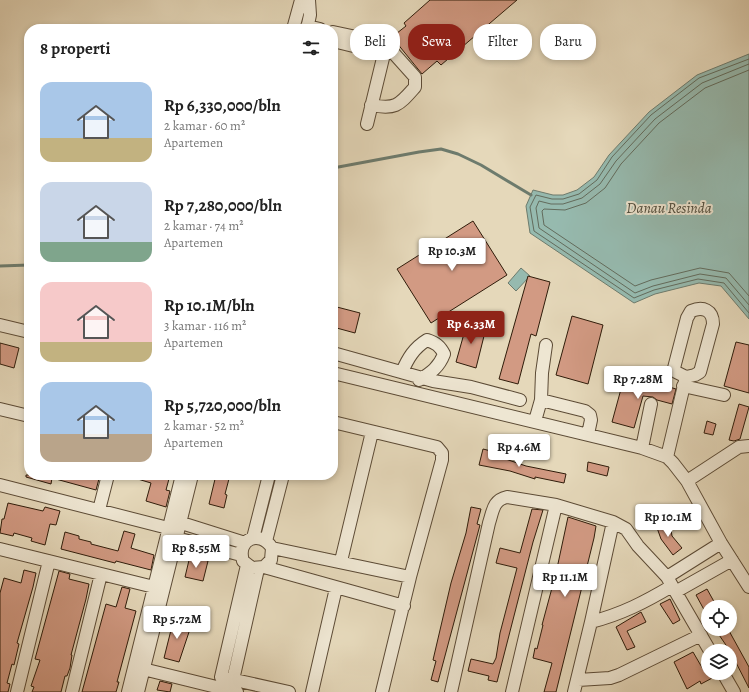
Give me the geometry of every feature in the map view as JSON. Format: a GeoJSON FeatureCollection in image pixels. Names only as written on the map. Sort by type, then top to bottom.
{"type":"FeatureCollection","features":[{"type":"Feature","properties":{"kind":"street"},"geometry":{"type":"LineString","coordinates":[[294,24],[301,0]]}},
{"type":"Feature","properties":{"kind":"street"},"geometry":{"type":"LineString","coordinates":[[308,24],[310,15],[309,0]]}},
{"type":"Feature","properties":{"kind":"street"},"geometry":{"type":"LineString","coordinates":[[338,33],[350,36]]}},
{"type":"Feature","properties":{"kind":"street"},"geometry":{"type":"LineString","coordinates":[[338,42],[350,45]]}},
{"type":"Feature","properties":{"kind":"street"},"geometry":{"type":"LineString","coordinates":[[367,124],[371,105],[386,60]]}},
{"type":"Feature","properties":{"kind":"street"},"geometry":{"type":"LineString","coordinates":[[371,105],[388,108],[402,102],[415,87],[415,77],[395,60]]}},
{"type":"Feature","properties":{"kind":"street"},"geometry":{"type":"LineString","coordinates":[[666,457],[685,382],[700,372],[712,324],[713,317],[709,311],[698,308],[691,311],[687,318],[674,368],[685,382],[724,395]]}},
{"type":"Feature","properties":{"kind":"street"},"geometry":{"type":"LineString","coordinates":[[0,325],[24,331]]}},
{"type":"Feature","properties":{"kind":"street"},"geometry":{"type":"LineString","coordinates":[[402,372],[411,353],[420,344],[427,340],[434,342],[441,347],[444,354],[437,368],[402,390]]}},
{"type":"Feature","properties":{"kind":"street"},"geometry":{"type":"LineString","coordinates":[[535,421],[541,400],[542,373],[546,345]]}},
{"type":"Feature","properties":{"kind":"street"},"geometry":{"type":"LineString","coordinates":[[338,354],[422,378],[471,387],[520,400]]}},
{"type":"Feature","properties":{"kind":"street"},"geometry":{"type":"LineString","coordinates":[[338,374],[588,434],[642,448],[666,457],[674,463],[687,481],[721,543],[749,587]]}},
{"type":"Feature","properties":{"kind":"street"},"geometry":{"type":"LineString","coordinates":[[541,400],[585,411],[590,415],[591,420],[588,434]]}},
{"type":"Feature","properties":{"kind":"street"},"geometry":{"type":"LineString","coordinates":[[642,448],[651,404]]}},
{"type":"Feature","properties":{"kind":"street"},"geometry":{"type":"LineString","coordinates":[[0,409],[24,415]]}},
{"type":"Feature","properties":{"kind":"street"},"geometry":{"type":"LineString","coordinates":[[338,423],[437,447],[442,453],[442,460],[410,577],[382,692]]}},
{"type":"Feature","properties":{"kind":"street"},"geometry":{"type":"LineString","coordinates":[[342,561],[372,432]]}},
{"type":"Feature","properties":{"kind":"street"},"geometry":{"type":"LineString","coordinates":[[687,481],[748,442]]}},
{"type":"Feature","properties":{"kind":"street"},"geometry":{"type":"LineString","coordinates":[[100,510],[107,480]]}},
{"type":"Feature","properties":{"kind":"street"},"geometry":{"type":"LineString","coordinates":[[138,692],[181,480]]}},
{"type":"Feature","properties":{"kind":"street"},"geometry":{"type":"LineString","coordinates":[[128,692],[154,587],[172,528],[190,480]]}},
{"type":"Feature","properties":{"kind":"street"},"geometry":{"type":"LineString","coordinates":[[267,480],[244,560],[221,676],[222,678],[289,692]]}},
{"type":"Feature","properties":{"kind":"street"},"geometry":{"type":"LineString","coordinates":[[233,680],[261,568],[271,560],[269,544],[281,480]]}},
{"type":"Feature","properties":{"kind":"street"},"geometry":{"type":"LineString","coordinates":[[0,485],[172,528],[269,544],[410,577]]}},
{"type":"Feature","properties":{"kind":"street"},"geometry":{"type":"LineString","coordinates":[[452,692],[495,504],[499,499],[506,497],[556,505],[613,522],[626,529],[638,546],[672,585],[701,635],[619,675],[610,678],[578,680]]}},
{"type":"Feature","properties":{"kind":"street"},"geometry":{"type":"LineString","coordinates":[[512,692],[556,505]]}},
{"type":"Feature","properties":{"kind":"street"},"geometry":{"type":"LineString","coordinates":[[574,692],[578,680],[613,522]]}},
{"type":"Feature","properties":{"kind":"street"},"geometry":{"type":"LineString","coordinates":[[172,528],[261,568],[404,606]]}},
{"type":"Feature","properties":{"kind":"street"},"geometry":{"type":"LineString","coordinates":[[672,585],[721,543]]}},
{"type":"Feature","properties":{"kind":"street"},"geometry":{"type":"LineString","coordinates":[[0,549],[154,587]]}},
{"type":"Feature","properties":{"kind":"street"},"geometry":{"type":"LineString","coordinates":[[590,622],[611,617],[633,608],[672,585],[732,560]]}},
{"type":"Feature","properties":{"kind":"street"},"geometry":{"type":"LineString","coordinates":[[17,692],[49,561]]}},
{"type":"Feature","properties":{"kind":"street"},"geometry":{"type":"LineString","coordinates":[[72,692],[101,574]]}},
{"type":"Feature","properties":{"kind":"street"},"geometry":{"type":"LineString","coordinates":[[312,692],[336,588]]}},
{"type":"Feature","properties":{"kind":"street"},"geometry":{"type":"LineString","coordinates":[[143,669],[200,688],[237,692]]}},
{"type":"Feature","properties":{"kind":"street"},"geometry":{"type":"LineString","coordinates":[[725,680],[729,691]]}},
{"type":"Feature","properties":{"kind":"water","name":"Danau Resinda"},"geometry":{"type":"Polygon","coordinates":[[[749,54],[749,319],[721,286],[699,283],[655,294],[634,303],[530,233],[526,206],[533,190],[553,195],[563,195],[577,190],[594,177],[609,155],[649,112],[697,75],[749,54]]]}},
{"type":"Feature","properties":{"kind":"water"},"geometry":{"type":"Polygon","coordinates":[[[521,268],[530,276],[516,291],[508,283],[521,268]]]}},
{"type":"Feature","properties":{"kind":"building"},"geometry":{"type":"Polygon","coordinates":[[[430,0],[517,0],[489,24],[473,24],[473,38],[465,44],[465,24],[408,24],[408,57],[400,47],[400,31],[406,26],[404,23],[430,0]]]}},
{"type":"Feature","properties":{"kind":"building"},"geometry":{"type":"Polygon","coordinates":[[[411,60],[447,60],[441,65],[437,61],[422,74],[411,60]]]}},
{"type":"Feature","properties":{"kind":"building"},"geometry":{"type":"Polygon","coordinates":[[[473,221],[507,275],[431,323],[397,269],[473,221]]]}},
{"type":"Feature","properties":{"kind":"building"},"geometry":{"type":"Polygon","coordinates":[[[528,276],[550,282],[536,336],[531,334],[518,384],[499,379],[528,276]]]}},
{"type":"Feature","properties":{"kind":"building"},"geometry":{"type":"Polygon","coordinates":[[[338,307],[360,313],[355,333],[338,328],[338,307]]]}},
{"type":"Feature","properties":{"kind":"building"},"geometry":{"type":"Polygon","coordinates":[[[572,316],[603,325],[588,384],[556,375],[572,316]]]}},
{"type":"Feature","properties":{"kind":"building"},"geometry":{"type":"Polygon","coordinates":[[[467,323],[486,328],[476,368],[456,362],[467,323]]]}},
{"type":"Feature","properties":{"kind":"building"},"geometry":{"type":"Polygon","coordinates":[[[736,342],[749,345],[749,393],[724,386],[736,342]]]}},
{"type":"Feature","properties":{"kind":"building"},"geometry":{"type":"Polygon","coordinates":[[[0,343],[19,348],[14,368],[0,364],[0,343]]]}},
{"type":"Feature","properties":{"kind":"building"},"geometry":{"type":"Polygon","coordinates":[[[624,378],[652,385],[653,382],[676,389],[672,404],[657,400],[653,397],[643,396],[634,428],[612,422],[624,378]]]}},
{"type":"Feature","properties":{"kind":"building"},"geometry":{"type":"Polygon","coordinates":[[[739,404],[749,407],[740,439],[734,441],[729,440],[739,404]]]}},
{"type":"Feature","properties":{"kind":"building"},"geometry":{"type":"Polygon","coordinates":[[[707,421],[716,424],[713,435],[704,433],[707,421]]]}},
{"type":"Feature","properties":{"kind":"building"},"geometry":{"type":"Polygon","coordinates":[[[483,449],[491,451],[491,454],[526,466],[566,474],[564,483],[535,477],[535,479],[510,471],[479,465],[483,449]]]}},
{"type":"Feature","properties":{"kind":"building"},"geometry":{"type":"Polygon","coordinates":[[[588,462],[609,467],[607,476],[587,471],[588,462]]]}},
{"type":"Feature","properties":{"kind":"building"},"geometry":{"type":"Polygon","coordinates":[[[37,480],[52,480],[51,484],[37,480]]]}},
{"type":"Feature","properties":{"kind":"building"},"geometry":{"type":"Polygon","coordinates":[[[59,480],[99,480],[96,490],[59,480]]]}},
{"type":"Feature","properties":{"kind":"building"},"geometry":{"type":"Polygon","coordinates":[[[141,480],[169,480],[166,490],[170,491],[166,507],[146,501],[151,483],[141,480]]]}},
{"type":"Feature","properties":{"kind":"building"},"geometry":{"type":"Polygon","coordinates":[[[215,480],[229,480],[225,494],[227,495],[224,508],[209,504],[215,480]]]}},
{"type":"Feature","properties":{"kind":"building"},"geometry":{"type":"Polygon","coordinates":[[[8,503],[43,511],[45,507],[60,511],[56,525],[50,524],[45,545],[31,541],[32,538],[14,533],[13,536],[0,533],[2,519],[4,519],[8,503]]]}},
{"type":"Feature","properties":{"kind":"building"},"geometry":{"type":"Polygon","coordinates":[[[471,507],[481,509],[477,524],[480,525],[438,682],[431,680],[436,661],[433,660],[451,583],[466,533],[471,507]]]}},
{"type":"Feature","properties":{"kind":"building"},"geometry":{"type":"Polygon","coordinates":[[[532,509],[543,510],[533,542],[497,682],[488,680],[489,676],[468,671],[471,659],[493,664],[496,658],[500,633],[517,568],[496,563],[500,548],[520,553],[532,509]]]}},
{"type":"Feature","properties":{"kind":"building"},"geometry":{"type":"Polygon","coordinates":[[[568,517],[596,526],[556,692],[544,692],[552,663],[533,658],[535,648],[537,649],[556,573],[568,517]]]}},
{"type":"Feature","properties":{"kind":"building"},"geometry":{"type":"Polygon","coordinates":[[[665,521],[671,530],[672,536],[682,548],[673,555],[661,539],[656,525],[665,521]]]}},
{"type":"Feature","properties":{"kind":"building"},"geometry":{"type":"Polygon","coordinates":[[[124,531],[135,534],[131,548],[154,555],[151,570],[116,561],[115,563],[61,549],[65,532],[79,536],[79,539],[91,542],[91,544],[118,551],[124,531]]]}},
{"type":"Feature","properties":{"kind":"building"},"geometry":{"type":"Polygon","coordinates":[[[190,556],[208,561],[203,581],[185,577],[190,556]]]}},
{"type":"Feature","properties":{"kind":"building"},"geometry":{"type":"Polygon","coordinates":[[[24,570],[36,573],[17,643],[19,644],[14,665],[12,664],[7,683],[10,684],[8,692],[0,692],[0,593],[4,578],[21,583],[24,570]]]}},
{"type":"Feature","properties":{"kind":"building"},"geometry":{"type":"Polygon","coordinates":[[[59,571],[70,574],[69,579],[89,584],[86,599],[71,655],[70,668],[67,676],[65,676],[61,692],[32,692],[34,687],[31,686],[40,660],[35,659],[59,571]]]}},
{"type":"Feature","properties":{"kind":"building"},"geometry":{"type":"Polygon","coordinates":[[[122,587],[130,589],[125,608],[136,611],[117,682],[119,682],[116,692],[82,692],[106,604],[116,607],[122,587]]]}},
{"type":"Feature","properties":{"kind":"building"},"geometry":{"type":"Polygon","coordinates":[[[707,589],[713,600],[701,600],[701,604],[696,595],[707,589]]]}},
{"type":"Feature","properties":{"kind":"building"},"geometry":{"type":"Polygon","coordinates":[[[670,599],[680,620],[673,624],[660,604],[670,599]]]}},
{"type":"Feature","properties":{"kind":"building"},"geometry":{"type":"Polygon","coordinates":[[[641,612],[646,622],[627,631],[635,647],[627,650],[616,627],[641,612]]]}},
{"type":"Feature","properties":{"kind":"building"},"geometry":{"type":"Polygon","coordinates":[[[174,618],[192,623],[179,662],[164,658],[174,618]]]}},
{"type":"Feature","properties":{"kind":"building"},"geometry":{"type":"Polygon","coordinates":[[[720,636],[732,636],[736,644],[725,644],[720,636]]]}},
{"type":"Feature","properties":{"kind":"building"},"geometry":{"type":"Polygon","coordinates":[[[737,645],[749,667],[749,688],[737,665],[737,645]]]}},
{"type":"Feature","properties":{"kind":"building"},"geometry":{"type":"Polygon","coordinates":[[[693,652],[701,666],[701,680],[708,680],[701,684],[700,681],[687,689],[674,662],[693,652]]]}},
{"type":"Feature","properties":{"kind":"building"},"geometry":{"type":"Polygon","coordinates":[[[160,681],[172,684],[170,692],[157,690],[160,681]]]}},
{"type":"Feature","properties":{"kind":"waterway"},"geometry":{"type":"LineString","coordinates":[[338,167],[441,149],[458,154],[481,165],[531,195]]}},
{"type":"Feature","properties":{"kind":"waterway"},"geometry":{"type":"LineString","coordinates":[[0,266],[24,265]]}}]}
